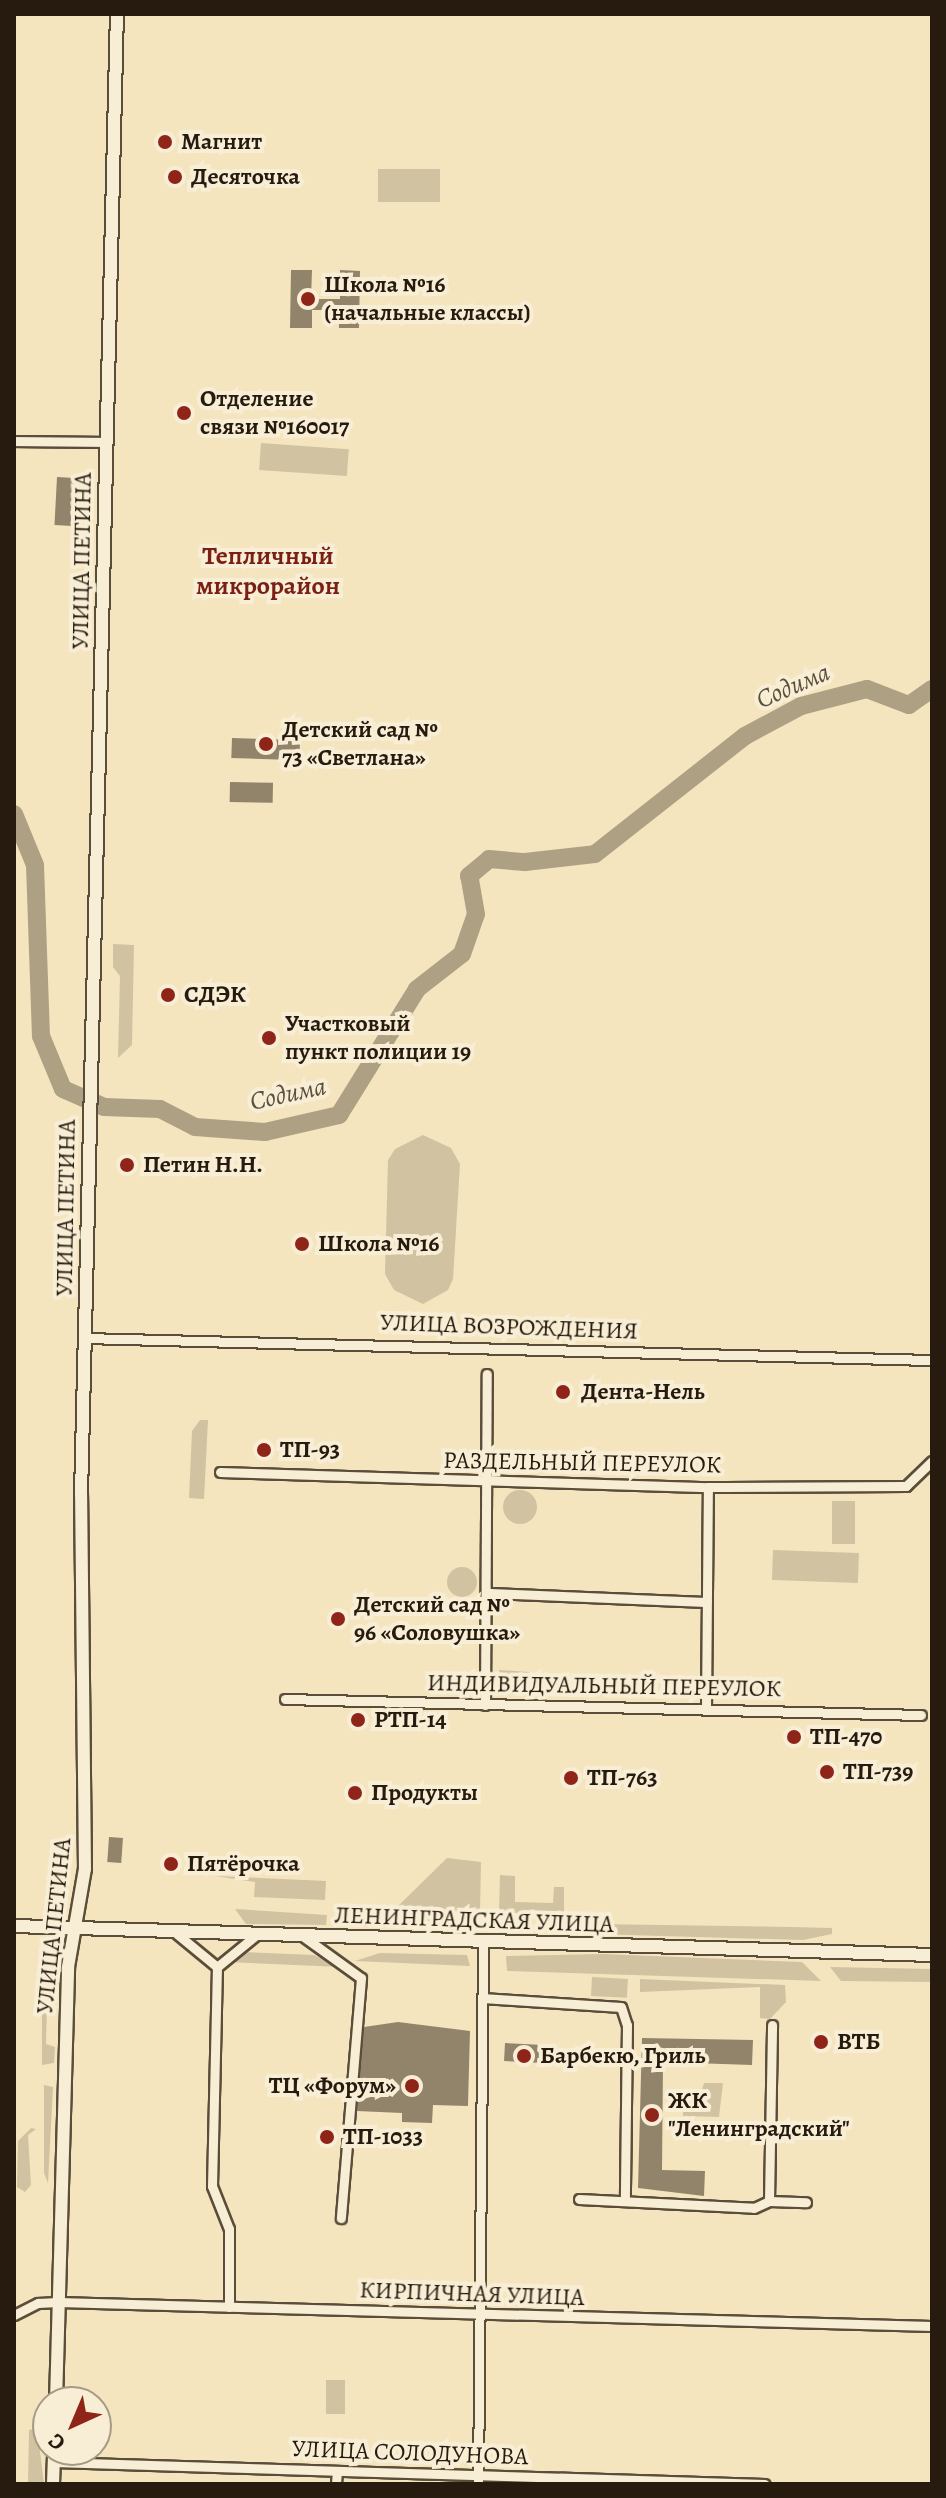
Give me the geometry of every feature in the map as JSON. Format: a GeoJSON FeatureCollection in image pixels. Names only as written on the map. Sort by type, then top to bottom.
{"type":"FeatureCollection","features":[{"type":"Feature","properties":{"kind":"street","name":"УЛИЦА ПЕТИНА"},"geometry":{"type":"LineString","coordinates":[[56,2386],[70,1930],[85,1869],[84,1338],[117,14]]}},
{"type":"Feature","properties":{"kind":"street"},"geometry":{"type":"LineString","coordinates":[[14,441],[106,442]]}},
{"type":"Feature","properties":{"kind":"street","name":"УЛИЦА ВОЗРОЖДЕНИЯ"},"geometry":{"type":"LineString","coordinates":[[84,1338],[932,1360]]}},
{"type":"Feature","properties":{"kind":"street"},"geometry":{"type":"LineString","coordinates":[[485,1705],[489,1593],[487,1374]]}},
{"type":"Feature","properties":{"kind":"street","name":"РАЗДЕЛЬНЫЙ ПЕРЕУЛОК"},"geometry":{"type":"LineString","coordinates":[[220,1472],[708,1487],[906,1486],[932,1461]]}},
{"type":"Feature","properties":{"kind":"street"},"geometry":{"type":"LineString","coordinates":[[706,1707],[708,1487]]}},
{"type":"Feature","properties":{"kind":"street"},"geometry":{"type":"LineString","coordinates":[[489,1593],[707,1602]]}},
{"type":"Feature","properties":{"kind":"street","name":"ИНДИВИДУАЛЬНЫЙ ПЕРЕУЛОК"},"geometry":{"type":"LineString","coordinates":[[285,1699],[706,1707],[921,1715]]}},
{"type":"Feature","properties":{"kind":"street","name":"ЛЕНИНГРАДСКАЯ УЛИЦА"},"geometry":{"type":"LineString","coordinates":[[14,1926],[177,1934],[932,1955]]}},
{"type":"Feature","properties":{"kind":"street"},"geometry":{"type":"LineString","coordinates":[[177,1934],[217,1967]]}},
{"type":"Feature","properties":{"kind":"street"},"geometry":{"type":"LineString","coordinates":[[229,2307],[229,2229],[212,2186],[217,1967],[255,1936]]}},
{"type":"Feature","properties":{"kind":"street"},"geometry":{"type":"LineString","coordinates":[[304,1937],[355,1971],[360,2004],[352,2030],[341,2218]]}},
{"type":"Feature","properties":{"kind":"street"},"geometry":{"type":"LineString","coordinates":[[478,2480],[483,1943]]}},
{"type":"Feature","properties":{"kind":"street"},"geometry":{"type":"LineString","coordinates":[[482,1998],[606,2002],[621,2007],[627,2025],[625,2199]]}},
{"type":"Feature","properties":{"kind":"street"},"geometry":{"type":"LineString","coordinates":[[769,2201],[772,2025]]}},
{"type":"Feature","properties":{"kind":"street"},"geometry":{"type":"LineString","coordinates":[[579,2199],[625,2199],[639,2206],[754,2208],[769,2201],[806,2202]]}},
{"type":"Feature","properties":{"kind":"street","name":"КИРПИЧНАЯ УЛИЦА"},"geometry":{"type":"LineString","coordinates":[[14,2315],[38,2303],[58,2302],[932,2326]]}},
{"type":"Feature","properties":{"kind":"street","name":"УЛИЦА СОЛОДУНОВА"},"geometry":{"type":"LineString","coordinates":[[112,2459],[478,2480],[765,2484]]}},
{"type":"Feature","properties":{"kind":"street"},"geometry":{"type":"LineString","coordinates":[[336,2484],[337,2471]]}},
{"type":"Feature","properties":{"kind":"shaded area"},"geometry":{"type":"Polygon","coordinates":[[[378,169],[440,169],[440,202],[378,202],[378,169]]]}},
{"type":"Feature","properties":{"kind":"shaded area"},"geometry":{"type":"Polygon","coordinates":[[[261,443],[349,449],[347,476],[259,470],[261,443]]]}},
{"type":"Feature","properties":{"kind":"shaded area"},"geometry":{"type":"Polygon","coordinates":[[[113,944],[134,945],[132,1045],[118,1058],[120,976],[113,967],[113,944]]]}},
{"type":"Feature","properties":{"kind":"shaded area"},"geometry":{"type":"Polygon","coordinates":[[[423,1135],[451,1148],[460,1164],[453,1279],[448,1290],[423,1304],[394,1290],[385,1274],[388,1160],[395,1149],[423,1135]]]}},
{"type":"Feature","properties":{"kind":"shaded area"},"geometry":{"type":"Polygon","coordinates":[[[200,1420],[208,1420],[204,1499],[189,1498],[192,1431],[200,1420]]]}},
{"type":"Feature","properties":{"kind":"shaded area"},"geometry":{"type":"Polygon","coordinates":[[[520,1490],[532,1495],[537,1507],[532,1519],[520,1524],[508,1519],[503,1507],[508,1495],[520,1490]]]}},
{"type":"Feature","properties":{"kind":"shaded area"},"geometry":{"type":"Polygon","coordinates":[[[832,1501],[855,1501],[855,1544],[832,1544],[832,1501]]]}},
{"type":"Feature","properties":{"kind":"shaded area"},"geometry":{"type":"Polygon","coordinates":[[[773,1550],[859,1553],[858,1583],[772,1580],[773,1550]]]}},
{"type":"Feature","properties":{"kind":"shaded area"},"geometry":{"type":"Polygon","coordinates":[[[462,1567],[468,1568],[476,1576],[476,1588],[468,1596],[462,1597],[456,1596],[448,1588],[447,1582],[448,1576],[456,1568],[462,1567]]]}},
{"type":"Feature","properties":{"kind":"shaded area"},"geometry":{"type":"Polygon","coordinates":[[[499,1670],[530,1672],[529,1697],[499,1687],[499,1670]]]}},
{"type":"Feature","properties":{"kind":"shaded area"},"geometry":{"type":"Polygon","coordinates":[[[447,1858],[481,1862],[480,1912],[395,1909],[447,1858]]]}},
{"type":"Feature","properties":{"kind":"shaded area"},"geometry":{"type":"Polygon","coordinates":[[[500,1875],[515,1876],[515,1902],[553,1903],[554,1887],[564,1887],[564,1913],[499,1913],[500,1875]]]}},
{"type":"Feature","properties":{"kind":"shaded area"},"geometry":{"type":"Polygon","coordinates":[[[215,1876],[326,1881],[325,1900],[254,1897],[255,1882],[215,1876]]]}},
{"type":"Feature","properties":{"kind":"shaded area"},"geometry":{"type":"Polygon","coordinates":[[[235,1909],[327,1915],[326,1925],[246,1924],[235,1909]]]}},
{"type":"Feature","properties":{"kind":"shaded area"},"geometry":{"type":"Polygon","coordinates":[[[340,1914],[446,1920],[441,1929],[340,1925],[340,1914]]]}},
{"type":"Feature","properties":{"kind":"shaded area"},"geometry":{"type":"Polygon","coordinates":[[[595,1924],[832,1928],[832,1934],[803,1940],[595,1934],[595,1924]]]}},
{"type":"Feature","properties":{"kind":"shaded area"},"geometry":{"type":"Polygon","coordinates":[[[241,1952],[314,1955],[341,1967],[228,1962],[241,1952]]]}},
{"type":"Feature","properties":{"kind":"shaded area"},"geometry":{"type":"Polygon","coordinates":[[[380,1953],[467,1955],[470,1966],[355,1961],[380,1953]]]}},
{"type":"Feature","properties":{"kind":"shaded area"},"geometry":{"type":"Polygon","coordinates":[[[603,1954],[802,1962],[821,1981],[507,1971],[506,1956],[603,1954]]]}},
{"type":"Feature","properties":{"kind":"shaded area"},"geometry":{"type":"Polygon","coordinates":[[[830,1967],[932,1969],[932,1982],[841,1981],[830,1967]]]}},
{"type":"Feature","properties":{"kind":"shaded area"},"geometry":{"type":"Polygon","coordinates":[[[592,1977],[628,1979],[627,1998],[591,1996],[592,1977]]]}},
{"type":"Feature","properties":{"kind":"shaded area"},"geometry":{"type":"Polygon","coordinates":[[[640,1979],[785,1985],[786,2002],[770,2019],[760,2018],[760,1987],[640,1992],[640,1979]]]}},
{"type":"Feature","properties":{"kind":"shaded area"},"geometry":{"type":"Polygon","coordinates":[[[42,1983],[59,1983],[56,1999],[47,2003],[46,2044],[55,2047],[54,2063],[42,2065],[42,1983]]]}},
{"type":"Feature","properties":{"kind":"shaded area"},"geometry":{"type":"Polygon","coordinates":[[[704,2083],[723,2083],[719,2117],[683,2116],[683,2092],[701,2093],[704,2083]]]}},
{"type":"Feature","properties":{"kind":"shaded area"},"geometry":{"type":"Polygon","coordinates":[[[44,2085],[53,2087],[48,2183],[44,2173],[44,2085]]]}},
{"type":"Feature","properties":{"kind":"shaded area"},"geometry":{"type":"Polygon","coordinates":[[[31,2128],[36,2129],[28,2135],[31,2185],[25,2192],[17,2187],[18,2141],[31,2128]]]}},
{"type":"Feature","properties":{"kind":"shaded area"},"geometry":{"type":"Polygon","coordinates":[[[326,2380],[345,2380],[345,2414],[326,2414],[326,2380]]]}},
{"type":"Feature","properties":{"kind":"shaded area"},"geometry":{"type":"Polygon","coordinates":[[[32,2429],[32,2466],[42,2466],[44,2484],[28,2484],[29,2430],[32,2429]]]}},
{"type":"Feature","properties":{"kind":"building","name":"Школа №16 (начальные классы)"},"geometry":{"type":"Polygon","coordinates":[[[291,270],[312,270],[311,299],[340,299],[340,270],[360,271],[359,328],[339,328],[339,310],[312,310],[312,328],[290,328],[291,270]]]}},
{"type":"Feature","properties":{"kind":"building"},"geometry":{"type":"Polygon","coordinates":[[[57,477],[75,478],[72,526],[54,525],[57,477]]]}},
{"type":"Feature","properties":{"kind":"building"},"geometry":{"type":"Polygon","coordinates":[[[232,738],[300,740],[299,760],[231,758],[232,738]]]}},
{"type":"Feature","properties":{"kind":"building"},"geometry":{"type":"Polygon","coordinates":[[[230,782],[273,783],[273,803],[230,802],[230,782]]]}},
{"type":"Feature","properties":{"kind":"building"},"geometry":{"type":"Polygon","coordinates":[[[109,1837],[123,1838],[121,1863],[107,1862],[109,1837]]]}},
{"type":"Feature","properties":{"kind":"building","name":"ТЦ «Форум»"},"geometry":{"type":"Polygon","coordinates":[[[398,2022],[470,2031],[468,2106],[433,2105],[432,2123],[402,2122],[402,2113],[357,2111],[364,2027],[398,2022]]]}},
{"type":"Feature","properties":{"kind":"building","name":"ЖК \"Ленинградский\""},"geometry":{"type":"Polygon","coordinates":[[[642,2038],[753,2040],[752,2065],[663,2062],[662,2170],[705,2171],[704,2196],[638,2188],[642,2038]]]}},
{"type":"Feature","properties":{"kind":"building","name":"Барбекю, Гриль"},"geometry":{"type":"Polygon","coordinates":[[[505,2043],[544,2045],[543,2063],[504,2061],[505,2043]]]}},
{"type":"Feature","properties":{"kind":"waterway","name":"Содима"},"geometry":{"type":"LineString","coordinates":[[14,814],[35,865],[41,1036],[63,1089],[104,1107],[160,1109],[195,1127],[265,1132],[339,1115],[417,989],[462,954],[476,914],[469,876],[489,859],[525,862],[595,854],[745,736],[801,706],[867,689],[909,705],[932,689]]}},
{"type":"Feature","properties":{"kind":"place","name":"Магнит"},"geometry":{"type":"Point","coordinates":[165,142]}},
{"type":"Feature","properties":{"kind":"place","name":"Десяточка"},"geometry":{"type":"Point","coordinates":[175,177]}},
{"type":"Feature","properties":{"kind":"place","name":"Школа №16 (начальные классы)"},"geometry":{"type":"Point","coordinates":[308,299]}},
{"type":"Feature","properties":{"kind":"place","name":"Отделение связи №160017"},"geometry":{"type":"Point","coordinates":[184,413]}},
{"type":"Feature","properties":{"kind":"place","name":"Детский сад № 73 «Светлана»"},"geometry":{"type":"Point","coordinates":[266,744]}},
{"type":"Feature","properties":{"kind":"place","name":"СДЭК"},"geometry":{"type":"Point","coordinates":[168,995]}},
{"type":"Feature","properties":{"kind":"place","name":"Участковый пункт полиции 19"},"geometry":{"type":"Point","coordinates":[269,1038]}},
{"type":"Feature","properties":{"kind":"place","name":"Петин Н.Н."},"geometry":{"type":"Point","coordinates":[127,1165]}},
{"type":"Feature","properties":{"kind":"place","name":"Школа №16"},"geometry":{"type":"Point","coordinates":[302,1244]}},
{"type":"Feature","properties":{"kind":"place","name":"Дента-Нель"},"geometry":{"type":"Point","coordinates":[563,1392]}},
{"type":"Feature","properties":{"kind":"place","name":"ТП-93"},"geometry":{"type":"Point","coordinates":[264,1450]}},
{"type":"Feature","properties":{"kind":"place","name":"Детский сад № 96 «Соловушка»"},"geometry":{"type":"Point","coordinates":[338,1619]}},
{"type":"Feature","properties":{"kind":"place","name":"РТП-14"},"geometry":{"type":"Point","coordinates":[358,1720]}},
{"type":"Feature","properties":{"kind":"place","name":"ТП-470"},"geometry":{"type":"Point","coordinates":[794,1737]}},
{"type":"Feature","properties":{"kind":"place","name":"ТП-739"},"geometry":{"type":"Point","coordinates":[827,1772]}},
{"type":"Feature","properties":{"kind":"place","name":"ТП-763"},"geometry":{"type":"Point","coordinates":[571,1778]}},
{"type":"Feature","properties":{"kind":"place","name":"Продукты"},"geometry":{"type":"Point","coordinates":[355,1793]}},
{"type":"Feature","properties":{"kind":"place","name":"Пятёрочка"},"geometry":{"type":"Point","coordinates":[171,1864]}},
{"type":"Feature","properties":{"kind":"place","name":"ВТБ"},"geometry":{"type":"Point","coordinates":[821,2042]}},
{"type":"Feature","properties":{"kind":"place","name":"Барбекю, Гриль"},"geometry":{"type":"Point","coordinates":[524,2056]}},
{"type":"Feature","properties":{"kind":"place","name":"ТЦ «Форум»"},"geometry":{"type":"Point","coordinates":[412,2086]}},
{"type":"Feature","properties":{"kind":"place","name":"ЖК \"Ленинградский\""},"geometry":{"type":"Point","coordinates":[652,2115]}},
{"type":"Feature","properties":{"kind":"place","name":"ТП-1033"},"geometry":{"type":"Point","coordinates":[327,2137]}},
{"type":"Feature","properties":{"kind":"district","name":"Тепличный микрорайон"},"geometry":{"type":"Point","coordinates":[268,571]}}]}
